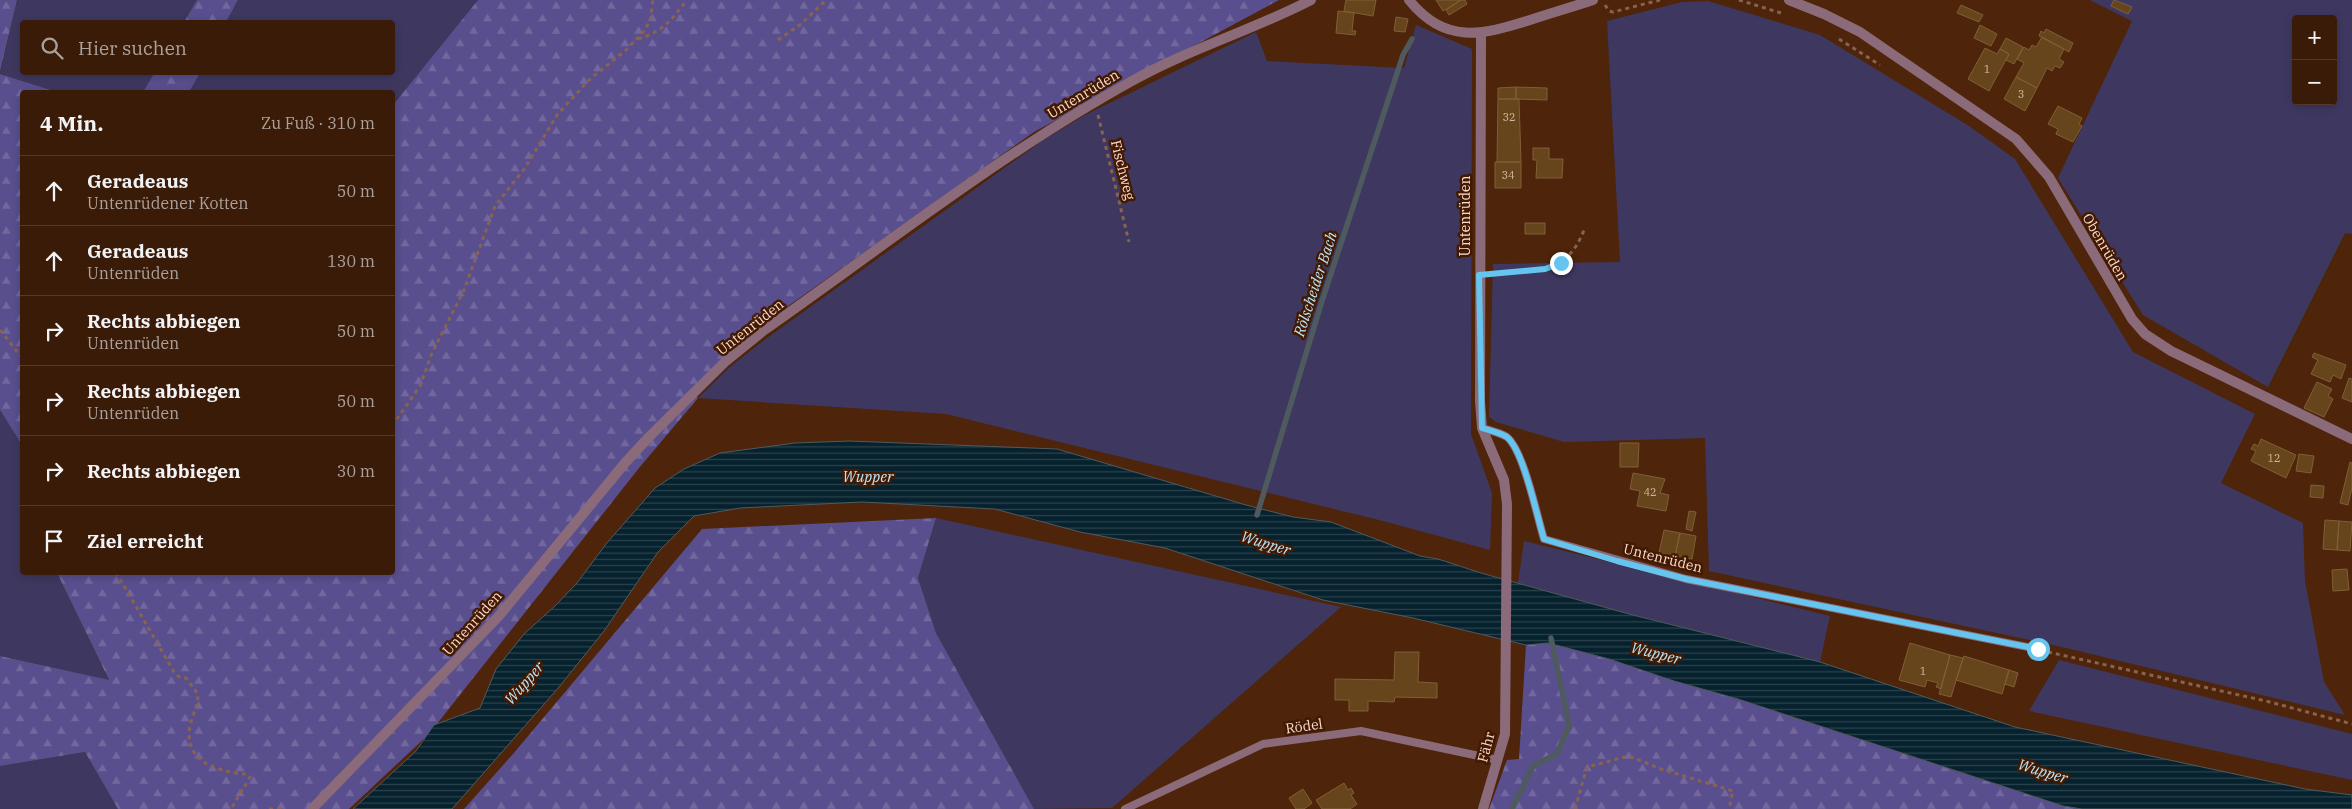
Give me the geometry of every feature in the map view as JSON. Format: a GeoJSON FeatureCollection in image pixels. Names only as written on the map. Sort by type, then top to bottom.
{"type":"FeatureCollection","features":[{"type":"Feature","properties":{"kind":"street","name":"Untenrüden"},"geometry":{"type":"LineString","coordinates":[[312,809],[498,617],[625,463],[726,361],[763,332],[1037,136],[1165,63],[1311,0]]}},
{"type":"Feature","properties":{"kind":"street"},"geometry":{"type":"LineString","coordinates":[[1409,0],[1424,16],[1438,26],[1460,32],[1481,33],[1593,0]]}},
{"type":"Feature","properties":{"kind":"street","name":"Obenrüden"},"geometry":{"type":"LineString","coordinates":[[1790,0],[1860,32],[2002,128],[2031,154],[2049,177],[2132,320],[2145,334],[2171,351],[2352,439]]}},
{"type":"Feature","properties":{"kind":"street","name":"Untenrüden"},"geometry":{"type":"LineString","coordinates":[[1481,33],[1479,275],[1482,428],[1504,480],[1507,512],[1507,690]]}},
{"type":"Feature","properties":{"kind":"street","name":"Fähr"},"geometry":{"type":"LineString","coordinates":[[1483,809],[1505,734],[1507,690]]}},
{"type":"Feature","properties":{"kind":"lane","name":"Untenrüden"},"geometry":{"type":"LineString","coordinates":[[1482,428],[1507,437],[1517,453],[1530,489],[1544,539],[1659,573],[2038,649]]}},
{"type":"Feature","properties":{"kind":"lane","name":"Rödel"},"geometry":{"type":"LineString","coordinates":[[1125,809],[1263,744],[1351,732],[1361,731],[1498,760]]}},
{"type":"Feature","properties":{"kind":"path"},"geometry":{"type":"LineString","coordinates":[[395,422],[420,386],[432,353],[464,290],[495,206],[525,168],[557,115],[589,80],[637,39],[650,21],[653,0]]}},
{"type":"Feature","properties":{"kind":"path"},"geometry":{"type":"LineString","coordinates":[[637,39],[653,35],[664,27],[687,0]]}},
{"type":"Feature","properties":{"kind":"path"},"geometry":{"type":"LineString","coordinates":[[778,40],[801,24],[826,0]]}},
{"type":"Feature","properties":{"kind":"path"},"geometry":{"type":"LineString","coordinates":[[1602,0],[1610,11],[1613,12],[1660,0]]}},
{"type":"Feature","properties":{"kind":"path"},"geometry":{"type":"LineString","coordinates":[[1739,0],[1784,14]]}},
{"type":"Feature","properties":{"kind":"path"},"geometry":{"type":"LineString","coordinates":[[1837,38],[1887,70]]}},
{"type":"Feature","properties":{"kind":"path","name":"Fischweg"},"geometry":{"type":"LineString","coordinates":[[1095,102],[1129,242]]}},
{"type":"Feature","properties":{"kind":"path"},"geometry":{"type":"LineString","coordinates":[[1479,275],[1554,267],[1567,258],[1578,244],[1584,230]]}},
{"type":"Feature","properties":{"kind":"path"},"geometry":{"type":"LineString","coordinates":[[0,330],[20,355]]}},
{"type":"Feature","properties":{"kind":"path"},"geometry":{"type":"LineString","coordinates":[[118,575],[174,672],[179,677],[186,678],[198,694],[198,701],[190,719],[190,748],[196,757],[209,766],[245,774],[250,777],[231,809]]}},
{"type":"Feature","properties":{"kind":"path"},"geometry":{"type":"LineString","coordinates":[[2038,649],[2266,701],[2352,724]]}},
{"type":"Feature","properties":{"kind":"path"},"geometry":{"type":"LineString","coordinates":[[1574,809],[1587,767],[1629,756],[1661,769],[1733,790],[1729,809]]}},
{"type":"Feature","properties":{"kind":"path"},"geometry":{"type":"LineString","coordinates":[[269,809],[281,809]]}},
{"type":"Feature","properties":{"kind":"shaded area"},"geometry":{"type":"Polygon","coordinates":[[[17,0],[197,0],[185,20],[20,20],[20,75],[154,75],[144,90],[51,90],[0,74],[17,0]]]}},
{"type":"Feature","properties":{"kind":"shaded area"},"geometry":{"type":"Polygon","coordinates":[[[238,0],[478,0],[395,103],[395,90],[190,90],[199,75],[395,75],[395,20],[227,20],[238,0]]]}},
{"type":"Feature","properties":{"kind":"shaded area"},"geometry":{"type":"Polygon","coordinates":[[[2090,0],[2352,0],[2352,234],[2345,233],[2268,387],[2143,315],[2058,178],[2132,21],[2090,0]]]}},
{"type":"Feature","properties":{"kind":"shaded area"},"geometry":{"type":"Polygon","coordinates":[[[1708,1],[1820,35],[1969,126],[2015,159],[2133,352],[2255,414],[2221,483],[2303,523],[2305,581],[2324,682],[2345,715],[2066,648],[1709,571],[1705,438],[1564,442],[1496,422],[1489,417],[1493,264],[1620,262],[1607,21],[1682,2],[1708,1]]]}},
{"type":"Feature","properties":{"kind":"shaded area"},"geometry":{"type":"Polygon","coordinates":[[[1416,25],[1472,49],[1471,434],[1492,493],[1490,550],[1383,521],[946,414],[698,398],[731,366],[767,338],[1042,141],[1085,115],[1256,32],[1267,61],[1404,68],[1416,25]]]}},
{"type":"Feature","properties":{"kind":"shaded area"},"geometry":{"type":"Polygon","coordinates":[[[0,410],[20,442],[20,575],[58,575],[109,681],[0,656],[0,410]]]}},
{"type":"Feature","properties":{"kind":"shaded area"},"geometry":{"type":"Polygon","coordinates":[[[936,518],[1341,607],[1112,808],[1034,809],[936,633],[918,578],[936,518]]]}},
{"type":"Feature","properties":{"kind":"shaded area"},"geometry":{"type":"Polygon","coordinates":[[[1524,541],[1830,616],[1820,662],[1629,614],[1518,583],[1524,541]]]}},
{"type":"Feature","properties":{"kind":"shaded area"},"geometry":{"type":"Polygon","coordinates":[[[2059,660],[2352,734],[2352,780],[2029,711],[2059,660]]]}},
{"type":"Feature","properties":{"kind":"shaded area"},"geometry":{"type":"Polygon","coordinates":[[[85,752],[118,809],[0,809],[0,766],[85,752]]]}},
{"type":"Feature","properties":{"kind":"green space"},"geometry":{"type":"Polygon","coordinates":[[[0,0],[17,0],[0,72],[0,0]]]}},
{"type":"Feature","properties":{"kind":"green space"},"geometry":{"type":"Polygon","coordinates":[[[197,0],[238,0],[227,20],[185,20],[197,0]]]}},
{"type":"Feature","properties":{"kind":"green space"},"geometry":{"type":"Polygon","coordinates":[[[478,0],[1279,0],[1034,132],[760,326],[691,390],[698,398],[639,468],[429,734],[349,809],[118,809],[85,752],[0,766],[0,656],[109,680],[58,575],[395,575],[395,103],[478,0]]]}},
{"type":"Feature","properties":{"kind":"green space"},"geometry":{"type":"Polygon","coordinates":[[[0,74],[51,90],[20,90],[20,442],[0,410],[0,74]]]}},
{"type":"Feature","properties":{"kind":"green space"},"geometry":{"type":"Polygon","coordinates":[[[153,75],[199,75],[190,90],[144,90],[153,75]]]}},
{"type":"Feature","properties":{"kind":"green space"},"geometry":{"type":"Polygon","coordinates":[[[936,518],[918,578],[936,633],[1034,809],[464,809],[513,754],[702,529],[936,518]]]}},
{"type":"Feature","properties":{"kind":"green space"},"geometry":{"type":"Polygon","coordinates":[[[1548,643],[1609,659],[1674,681],[1738,699],[2063,806],[2082,809],[1489,809],[1507,760],[1519,759],[1526,645],[1548,643]]]}},
{"type":"Feature","properties":{"kind":"water","name":"Wupper"},"geometry":{"type":"Polygon","coordinates":[[[849,441],[1057,449],[1246,505],[1293,517],[1331,522],[1420,556],[1438,559],[1481,573],[1629,614],[1820,662],[2015,727],[2305,789],[2352,795],[2352,809],[2082,809],[2063,806],[1738,699],[1674,681],[1609,659],[1548,643],[1526,645],[1413,618],[1323,600],[1165,548],[1080,532],[995,509],[862,502],[740,508],[694,516],[658,552],[604,631],[559,687],[452,809],[353,809],[416,751],[434,725],[480,708],[496,669],[524,634],[577,583],[606,544],[655,488],[684,469],[720,453],[795,443],[849,441]]]}},
{"type":"Feature","properties":{"kind":"building"},"geometry":{"type":"Polygon","coordinates":[[[1346,0],[1376,0],[1373,16],[1344,11],[1346,0]]]}},
{"type":"Feature","properties":{"kind":"building"},"geometry":{"type":"Polygon","coordinates":[[[1436,0],[1461,0],[1443,11],[1436,0]]]}},
{"type":"Feature","properties":{"kind":"building"},"geometry":{"type":"Polygon","coordinates":[[[1461,0],[1465,0],[1467,4],[1449,15],[1446,10],[1461,0]]]}},
{"type":"Feature","properties":{"kind":"building"},"geometry":{"type":"Polygon","coordinates":[[[2114,0],[2132,7],[2128,14],[2111,6],[2114,0]]]}},
{"type":"Feature","properties":{"kind":"building"},"geometry":{"type":"Polygon","coordinates":[[[1961,5],[1983,15],[1979,22],[1957,13],[1961,5]]]}},
{"type":"Feature","properties":{"kind":"building"},"geometry":{"type":"Polygon","coordinates":[[[1338,11],[1354,13],[1352,31],[1356,31],[1355,35],[1336,33],[1338,11]]]}},
{"type":"Feature","properties":{"kind":"building"},"geometry":{"type":"Polygon","coordinates":[[[1396,17],[1408,19],[1405,32],[1394,31],[1396,17]]]}},
{"type":"Feature","properties":{"kind":"building"},"geometry":{"type":"Polygon","coordinates":[[[1980,25],[1997,34],[1991,46],[1974,38],[1980,25]]]}},
{"type":"Feature","properties":{"kind":"building"},"geometry":{"type":"Polygon","coordinates":[[[2046,29],[2073,43],[2069,52],[2039,36],[2041,31],[2044,33],[2046,29]]]}},
{"type":"Feature","properties":{"kind":"building"},"geometry":{"type":"Polygon","coordinates":[[[2042,37],[2064,49],[2059,59],[2064,62],[2060,68],[2055,66],[2052,71],[2047,68],[2037,88],[2016,77],[2024,63],[2017,59],[2024,47],[2029,50],[2032,45],[2036,47],[2042,37]]]}},
{"type":"Feature","properties":{"kind":"building"},"geometry":{"type":"Polygon","coordinates":[[[2006,38],[2023,47],[2014,64],[2006,60],[2009,54],[2000,49],[2006,38]]]}},
{"type":"Feature","properties":{"kind":"building"},"geometry":{"type":"Polygon","coordinates":[[[1985,48],[1997,54],[2000,49],[2009,54],[1989,91],[1968,79],[1985,48]]]}},
{"type":"Feature","properties":{"kind":"building"},"geometry":{"type":"Polygon","coordinates":[[[2016,77],[2037,88],[2025,111],[2004,99],[2016,77]]]}},
{"type":"Feature","properties":{"kind":"building"},"geometry":{"type":"Polygon","coordinates":[[[1516,87],[1516,99],[1498,99],[1498,88],[1516,87]]]}},
{"type":"Feature","properties":{"kind":"building"},"geometry":{"type":"Polygon","coordinates":[[[1516,87],[1547,88],[1547,100],[1516,99],[1516,87]]]}},
{"type":"Feature","properties":{"kind":"building"},"geometry":{"type":"Polygon","coordinates":[[[1498,99],[1519,99],[1521,162],[1497,162],[1498,99]]]}},
{"type":"Feature","properties":{"kind":"building"},"geometry":{"type":"Polygon","coordinates":[[[2058,106],[2082,118],[2079,124],[2082,126],[2073,142],[2056,134],[2058,129],[2048,124],[2058,106]]]}},
{"type":"Feature","properties":{"kind":"building"},"geometry":{"type":"Polygon","coordinates":[[[1533,148],[1549,148],[1549,159],[1563,159],[1562,178],[1536,178],[1537,160],[1533,160],[1533,148]]]}},
{"type":"Feature","properties":{"kind":"building"},"geometry":{"type":"Polygon","coordinates":[[[1495,162],[1521,162],[1521,188],[1495,188],[1495,162]]]}},
{"type":"Feature","properties":{"kind":"building"},"geometry":{"type":"Polygon","coordinates":[[[1525,223],[1545,223],[1545,234],[1525,234],[1525,223]]]}},
{"type":"Feature","properties":{"kind":"building"},"geometry":{"type":"Polygon","coordinates":[[[2314,353],[2346,365],[2341,379],[2333,375],[2330,382],[2311,374],[2318,360],[2312,357],[2314,353]]]}},
{"type":"Feature","properties":{"kind":"building"},"geometry":{"type":"Polygon","coordinates":[[[2349,378],[2352,379],[2352,402],[2342,398],[2349,378]]]}},
{"type":"Feature","properties":{"kind":"building"},"geometry":{"type":"Polygon","coordinates":[[[2317,382],[2332,389],[2328,396],[2333,399],[2324,417],[2304,408],[2317,382]]]}},
{"type":"Feature","properties":{"kind":"building"},"geometry":{"type":"Polygon","coordinates":[[[2261,439],[2296,455],[2286,478],[2251,461],[2256,451],[2251,449],[2254,444],[2258,446],[2261,439]]]}},
{"type":"Feature","properties":{"kind":"building"},"geometry":{"type":"Polygon","coordinates":[[[1620,443],[1639,443],[1638,467],[1620,467],[1620,443]]]}},
{"type":"Feature","properties":{"kind":"building"},"geometry":{"type":"Polygon","coordinates":[[[2299,454],[2314,456],[2311,473],[2296,471],[2299,454]]]}},
{"type":"Feature","properties":{"kind":"building"},"geometry":{"type":"Polygon","coordinates":[[[2350,462],[2352,463],[2352,488],[2348,505],[2340,503],[2350,462]]]}},
{"type":"Feature","properties":{"kind":"building"},"geometry":{"type":"Polygon","coordinates":[[[1633,473],[1665,479],[1660,493],[1669,495],[1666,511],[1637,506],[1640,491],[1630,489],[1633,473]]]}},
{"type":"Feature","properties":{"kind":"building"},"geometry":{"type":"Polygon","coordinates":[[[2311,485],[2324,486],[2323,498],[2310,497],[2311,485]]]}},
{"type":"Feature","properties":{"kind":"building"},"geometry":{"type":"Polygon","coordinates":[[[1689,511],[1696,512],[1692,531],[1686,529],[1689,511]]]}},
{"type":"Feature","properties":{"kind":"building"},"geometry":{"type":"Polygon","coordinates":[[[2325,520],[2339,521],[2337,550],[2323,549],[2325,520]]]}},
{"type":"Feature","properties":{"kind":"building"},"geometry":{"type":"Polygon","coordinates":[[[2339,521],[2352,522],[2350,551],[2337,550],[2339,521]]]}},
{"type":"Feature","properties":{"kind":"building"},"geometry":{"type":"Polygon","coordinates":[[[1664,530],[1680,533],[1675,556],[1659,553],[1664,530]]]}},
{"type":"Feature","properties":{"kind":"building"},"geometry":{"type":"Polygon","coordinates":[[[1680,533],[1696,536],[1692,559],[1675,556],[1680,533]]]}},
{"type":"Feature","properties":{"kind":"building"},"geometry":{"type":"Polygon","coordinates":[[[2347,569],[2349,590],[2333,591],[2332,570],[2347,569]]]}},
{"type":"Feature","properties":{"kind":"building"},"geometry":{"type":"Polygon","coordinates":[[[1910,643],[1950,655],[1941,689],[1936,687],[1938,683],[1927,680],[1925,687],[1899,680],[1910,643]]]}},
{"type":"Feature","properties":{"kind":"building"},"geometry":{"type":"Polygon","coordinates":[[[1395,652],[1419,652],[1418,682],[1437,683],[1437,698],[1395,697],[1394,702],[1368,701],[1368,711],[1349,711],[1349,700],[1335,700],[1335,679],[1394,680],[1395,652]]]}},
{"type":"Feature","properties":{"kind":"building"},"geometry":{"type":"Polygon","coordinates":[[[1950,655],[1963,658],[1951,697],[1939,694],[1950,655]]]}},
{"type":"Feature","properties":{"kind":"building"},"geometry":{"type":"Polygon","coordinates":[[[1964,656],[2009,670],[2002,694],[1956,680],[1964,656]]]}},
{"type":"Feature","properties":{"kind":"building"},"geometry":{"type":"Polygon","coordinates":[[[2009,670],[2018,673],[2014,687],[2005,684],[2009,670]]]}},
{"type":"Feature","properties":{"kind":"building"},"geometry":{"type":"Polygon","coordinates":[[[1344,783],[1348,790],[1351,788],[1354,793],[1351,795],[1357,804],[1350,809],[1322,809],[1316,800],[1344,783]]]}},
{"type":"Feature","properties":{"kind":"building"},"geometry":{"type":"Polygon","coordinates":[[[1303,789],[1312,803],[1304,809],[1296,809],[1289,798],[1303,789]]]}},
{"type":"Feature","properties":{"kind":"waterway","name":"Rölscheider Bach"},"geometry":{"type":"LineString","coordinates":[[1257,515],[1322,301],[1403,55],[1412,39]]}},
{"type":"Feature","properties":{"kind":"waterway"},"geometry":{"type":"LineString","coordinates":[[1512,809],[1533,766],[1557,754],[1569,725],[1551,638]]}},
{"type":"Feature","properties":{"kind":"route"},"geometry":{"type":"LineString","coordinates":[[1561,263],[1545,269],[1479,275],[1482,428],[1507,437],[1517,453],[1530,489],[1544,539],[1579,551],[1659,573],[2038,649]]}}]}
